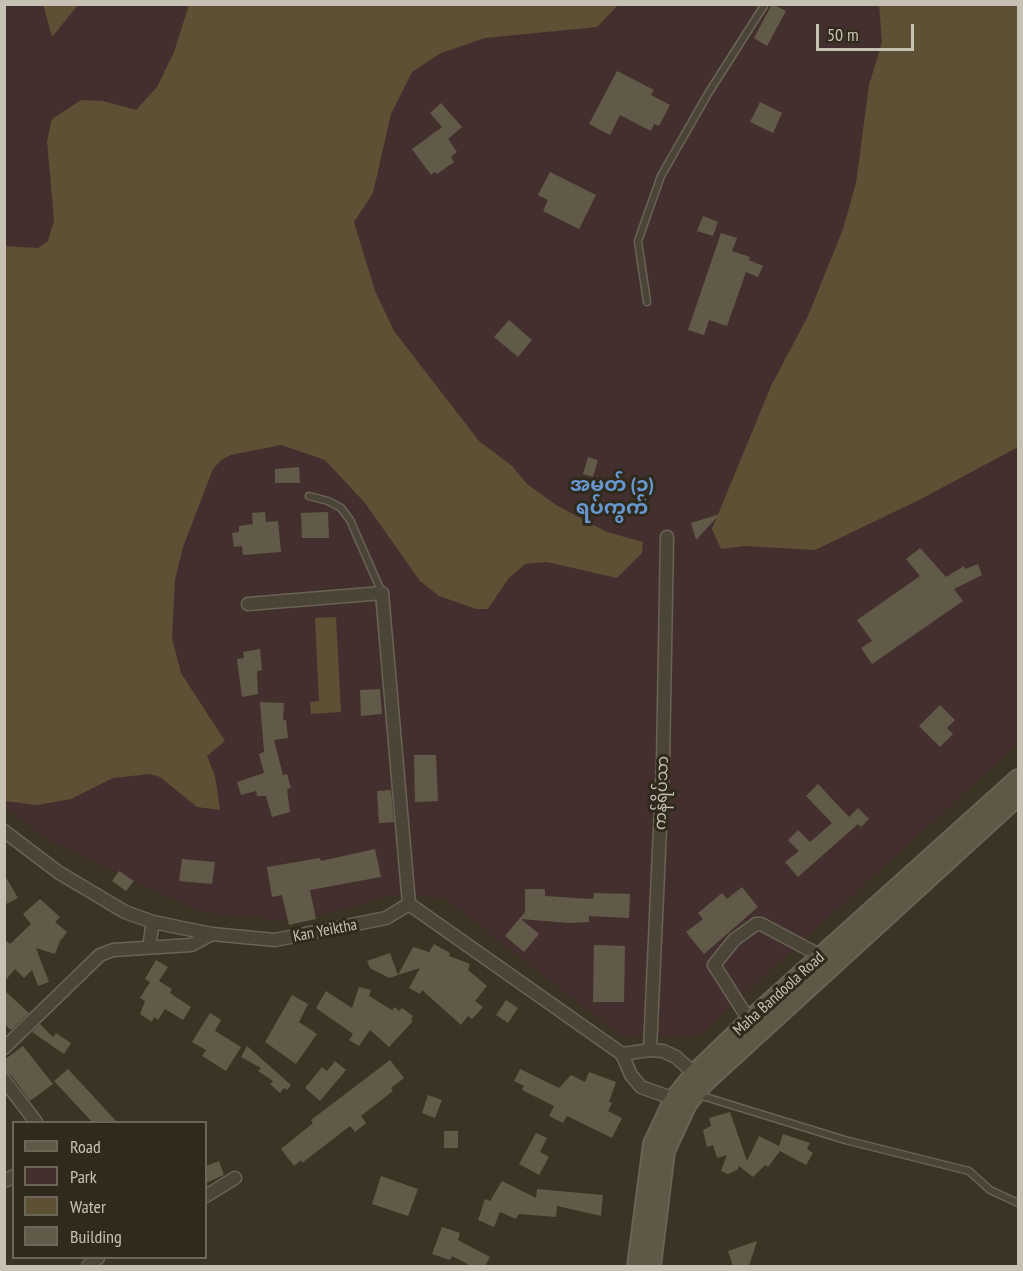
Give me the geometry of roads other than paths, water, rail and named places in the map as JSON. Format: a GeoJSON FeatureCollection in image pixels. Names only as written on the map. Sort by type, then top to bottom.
{"type":"FeatureCollection","features":[{"type":"Feature","properties":{"kind":"main road","name":"Maha Bandoola Road"},"geometry":{"type":"LineString","coordinates":[[636,1266],[652,1144],[690,1090],[749,1020],[1018,778]]}},
{"type":"Feature","properties":{"kind":"main road","name":"Maha Bandoola Road"},"geometry":{"type":"LineString","coordinates":[[652,1266],[666,1151],[690,1090],[1018,797]]}},
{"type":"Feature","properties":{"kind":"street","name":"ကန်ရိပ်သာ"},"geometry":{"type":"LineString","coordinates":[[650,1050],[663,762],[667,537]]}},
{"type":"Feature","properties":{"kind":"street"},"geometry":{"type":"LineString","coordinates":[[248,604],[382,593],[409,904],[622,1054],[631,1075],[641,1087],[690,1090],[676,1057],[650,1050],[622,1054]]}},
{"type":"Feature","properties":{"kind":"street","name":"Kan Yeiktha"},"geometry":{"type":"LineString","coordinates":[[4,831],[58,872],[125,912],[153,922],[212,934],[275,940],[386,918],[409,904]]}},
{"type":"Feature","properties":{"kind":"street"},"geometry":{"type":"LineString","coordinates":[[149,947],[153,922]]}},
{"type":"Feature","properties":{"kind":"street"},"geometry":{"type":"LineString","coordinates":[[749,1020],[714,965],[734,940],[756,924],[761,924],[821,956]]}},
{"type":"Feature","properties":{"kind":"street"},"geometry":{"type":"LineString","coordinates":[[4,1048],[100,955],[113,950],[190,945],[212,934]]}},
{"type":"Feature","properties":{"kind":"street"},"geometry":{"type":"LineString","coordinates":[[4,1080],[35,1121]]}},
{"type":"Feature","properties":{"kind":"street"},"geometry":{"type":"LineString","coordinates":[[207,1195],[235,1179]]}},
{"type":"Feature","properties":{"kind":"lane"},"geometry":{"type":"LineString","coordinates":[[647,302],[638,241],[661,176],[709,92],[765,4]]}},
{"type":"Feature","properties":{"kind":"lane"},"geometry":{"type":"LineString","coordinates":[[309,496],[328,501],[341,508],[354,529],[382,593]]}},
{"type":"Feature","properties":{"kind":"lane"},"geometry":{"type":"LineString","coordinates":[[690,1090],[845,1140],[969,1171],[990,1190],[1018,1203]]}},
{"type":"Feature","properties":{"kind":"water"},"geometry":{"type":"Polygon","coordinates":[[[43,4],[78,4],[78,5],[52,37],[43,4]]]}},
{"type":"Feature","properties":{"kind":"water"},"geometry":{"type":"Polygon","coordinates":[[[189,5],[618,5],[597,27],[485,38],[441,53],[412,72],[391,114],[373,193],[354,222],[375,291],[394,331],[479,441],[512,466],[527,484],[556,505],[607,532],[643,542],[642,553],[617,578],[547,562],[525,564],[508,579],[488,609],[476,609],[439,596],[420,581],[365,503],[325,460],[281,445],[231,455],[221,460],[213,469],[183,547],[175,580],[172,638],[181,673],[225,741],[207,756],[215,776],[220,810],[197,807],[160,777],[150,774],[113,778],[71,799],[37,805],[5,801],[5,246],[38,248],[48,241],[54,220],[47,141],[52,119],[81,100],[103,101],[136,110],[157,87],[174,52],[189,5]]]}},
{"type":"Feature","properties":{"kind":"water"},"geometry":{"type":"Polygon","coordinates":[[[879,5],[1018,5],[1018,447],[921,499],[815,550],[744,546],[721,549],[712,529],[771,386],[808,316],[843,229],[856,183],[869,85],[882,42],[879,5]]]}},
{"type":"Feature","properties":{"kind":"water"},"geometry":{"type":"Polygon","coordinates":[[[336,617],[341,712],[311,714],[310,702],[319,701],[315,618],[336,617]]]}},
{"type":"Feature","properties":{"kind":"district","name":"အမှတ် (၃) ရပ်ကွက်"},"geometry":{"type":"Point","coordinates":[612,496]}}]}
